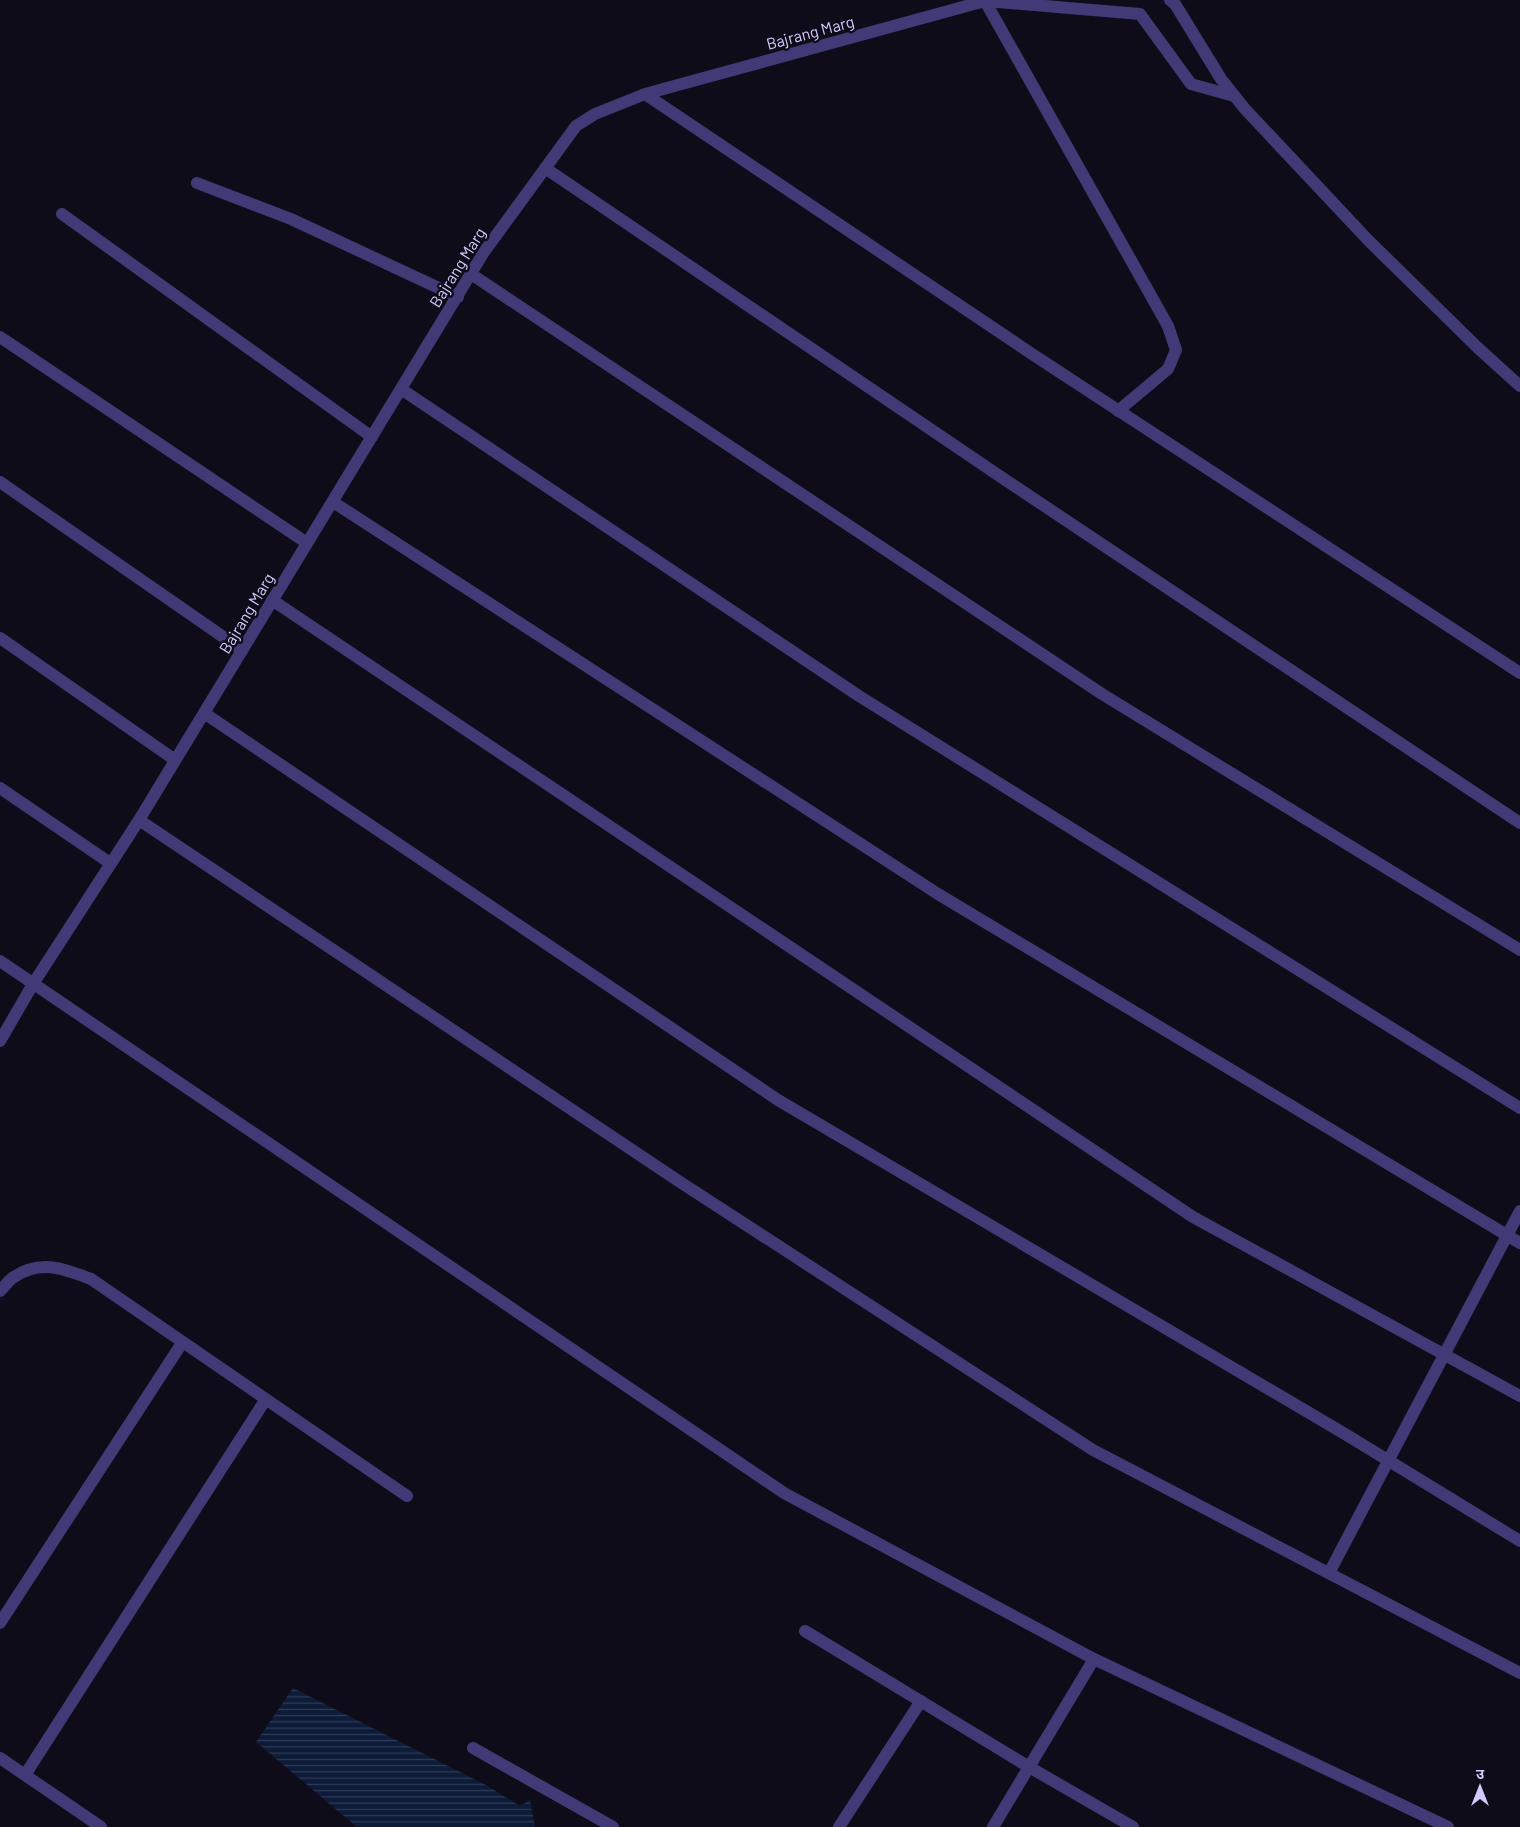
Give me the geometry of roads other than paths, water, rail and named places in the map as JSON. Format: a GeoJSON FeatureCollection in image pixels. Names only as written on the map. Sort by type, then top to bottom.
{"type":"FeatureCollection","features":[{"type":"Feature","properties":{"kind":"street"},"geometry":{"type":"LineString","coordinates":[[1170,0],[1175,4],[1221,79],[1245,109],[1368,240],[1477,347],[1520,386]]}},
{"type":"Feature","properties":{"kind":"street"},"geometry":{"type":"LineString","coordinates":[[986,1],[1168,326],[1176,350],[1168,369],[1118,411]]}},
{"type":"Feature","properties":{"kind":"street","name":"Bajrang Marg"},"geometry":{"type":"LineString","coordinates":[[0,1041],[33,984],[139,820],[484,252],[576,126],[595,114],[645,94],[986,1],[1140,14],[1191,84],[1234,96]]}},
{"type":"Feature","properties":{"kind":"street"},"geometry":{"type":"LineString","coordinates":[[645,94],[1118,411],[1520,672]]}},
{"type":"Feature","properties":{"kind":"street"},"geometry":{"type":"LineString","coordinates":[[545,168],[988,468],[1520,824]]}},
{"type":"Feature","properties":{"kind":"street"},"geometry":{"type":"LineString","coordinates":[[197,183],[291,218],[458,297]]}},
{"type":"Feature","properties":{"kind":"street"},"geometry":{"type":"LineString","coordinates":[[62,214],[372,437]]}},
{"type":"Feature","properties":{"kind":"street"},"geometry":{"type":"LineString","coordinates":[[471,274],[1102,694],[1520,950]]}},
{"type":"Feature","properties":{"kind":"street"},"geometry":{"type":"LineString","coordinates":[[0,337],[307,543]]}},
{"type":"Feature","properties":{"kind":"street"},"geometry":{"type":"LineString","coordinates":[[401,389],[858,696],[1520,1108]]}},
{"type":"Feature","properties":{"kind":"street"},"geometry":{"type":"LineString","coordinates":[[0,482],[242,650]]}},
{"type":"Feature","properties":{"kind":"street"},"geometry":{"type":"LineString","coordinates":[[333,502],[938,894],[1520,1244]]}},
{"type":"Feature","properties":{"kind":"street"},"geometry":{"type":"LineString","coordinates":[[272,600],[1193,1217],[1520,1396]]}},
{"type":"Feature","properties":{"kind":"street"},"geometry":{"type":"LineString","coordinates":[[0,638],[175,760]]}},
{"type":"Feature","properties":{"kind":"street"},"geometry":{"type":"LineString","coordinates":[[204,713],[778,1100],[1388,1460],[1520,1541]]}},
{"type":"Feature","properties":{"kind":"street"},"geometry":{"type":"LineString","coordinates":[[0,788],[110,863]]}},
{"type":"Feature","properties":{"kind":"street"},"geometry":{"type":"LineString","coordinates":[[139,820],[680,1182],[1093,1450],[1520,1673]]}},
{"type":"Feature","properties":{"kind":"street"},"geometry":{"type":"LineString","coordinates":[[0,961],[784,1493],[1094,1659],[1448,1827]]}},
{"type":"Feature","properties":{"kind":"street"},"geometry":{"type":"LineString","coordinates":[[1329,1573],[1520,1211]]}},
{"type":"Feature","properties":{"kind":"street"},"geometry":{"type":"LineString","coordinates":[[0,1291],[14,1277],[37,1267],[64,1268],[91,1279],[407,1496]]}},
{"type":"Feature","properties":{"kind":"street"},"geometry":{"type":"LineString","coordinates":[[0,1623],[182,1343]]}},
{"type":"Feature","properties":{"kind":"street"},"geometry":{"type":"LineString","coordinates":[[25,1775],[266,1399]]}},
{"type":"Feature","properties":{"kind":"street"},"geometry":{"type":"LineString","coordinates":[[805,1631],[1029,1767],[1133,1827]]}},
{"type":"Feature","properties":{"kind":"street"},"geometry":{"type":"LineString","coordinates":[[993,1827],[1094,1659]]}},
{"type":"Feature","properties":{"kind":"street"},"geometry":{"type":"LineString","coordinates":[[839,1827],[921,1701]]}},
{"type":"Feature","properties":{"kind":"street"},"geometry":{"type":"LineString","coordinates":[[473,1748],[613,1827]]}},
{"type":"Feature","properties":{"kind":"street"},"geometry":{"type":"LineString","coordinates":[[0,1758],[101,1827]]}},
{"type":"Feature","properties":{"kind":"water"},"geometry":{"type":"Polygon","coordinates":[[[293,1688],[486,1785],[520,1806],[530,1800],[535,1827],[357,1827],[256,1742],[293,1688]]]}}]}
